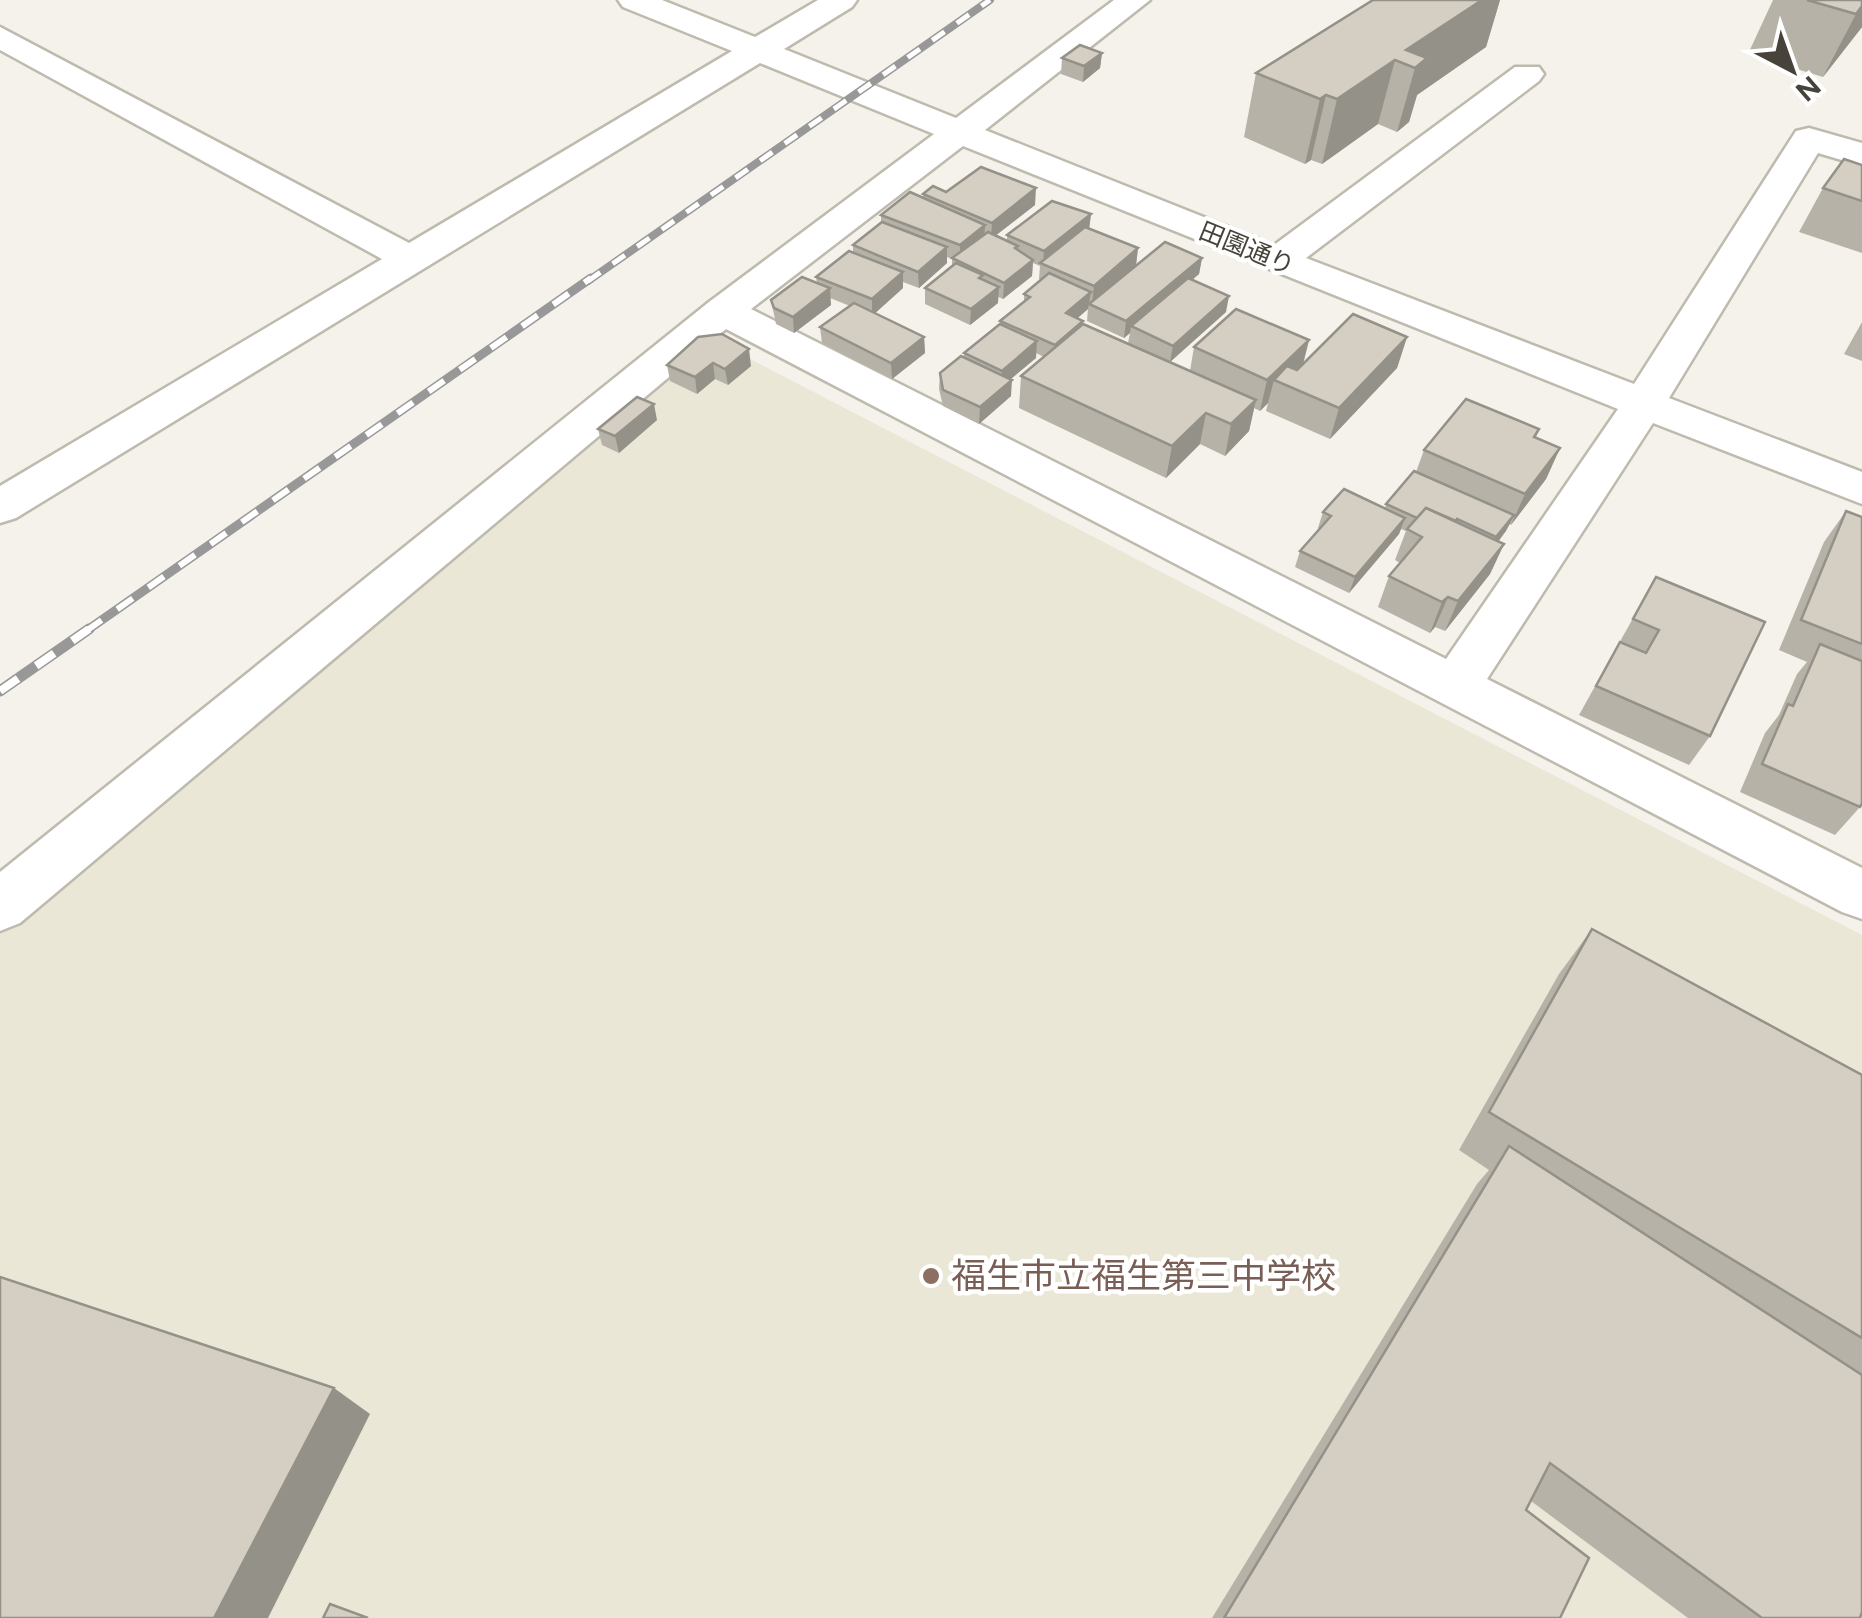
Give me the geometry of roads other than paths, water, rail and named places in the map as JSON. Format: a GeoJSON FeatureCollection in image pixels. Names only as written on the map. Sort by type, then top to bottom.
{"type":"FeatureCollection","features":[{"type":"Feature","properties":{"kind":"street","name":"田園通り"},"geometry":{"type":"LineString","coordinates":[[634,0],[1278,262],[1862,489]]}},
{"type":"Feature","properties":{"kind":"street"},"geometry":{"type":"LineString","coordinates":[[0,507],[841,0]]}},
{"type":"Feature","properties":{"kind":"street"},"geometry":{"type":"LineString","coordinates":[[0,906],[723,311],[1134,0]]}},
{"type":"Feature","properties":{"kind":"street"},"geometry":{"type":"LineString","coordinates":[[0,37],[412,260]]}},
{"type":"Feature","properties":{"kind":"street"},"geometry":{"type":"LineString","coordinates":[[1278,262],[1527,74]]}},
{"type":"Feature","properties":{"kind":"street"},"geometry":{"type":"LineString","coordinates":[[1456,686],[1644,403],[1809,139],[1862,156]]}},
{"type":"Feature","properties":{"kind":"street"},"geometry":{"type":"LineString","coordinates":[[723,311],[1862,895]]}},
{"type":"Feature","properties":{"kind":"railway"},"geometry":{"type":"LineString","coordinates":[[588,281],[990,0]]}},
{"type":"Feature","properties":{"kind":"railway"},"geometry":{"type":"LineString","coordinates":[[86,631],[591,278]]}},
{"type":"Feature","properties":{"kind":"railway"},"geometry":{"type":"LineString","coordinates":[[0,691],[89,629]]}},
{"type":"Feature","properties":{"kind":"place","name":"福生市立福生第三中学校"},"geometry":{"type":"Point","coordinates":[931,1276]}}]}
